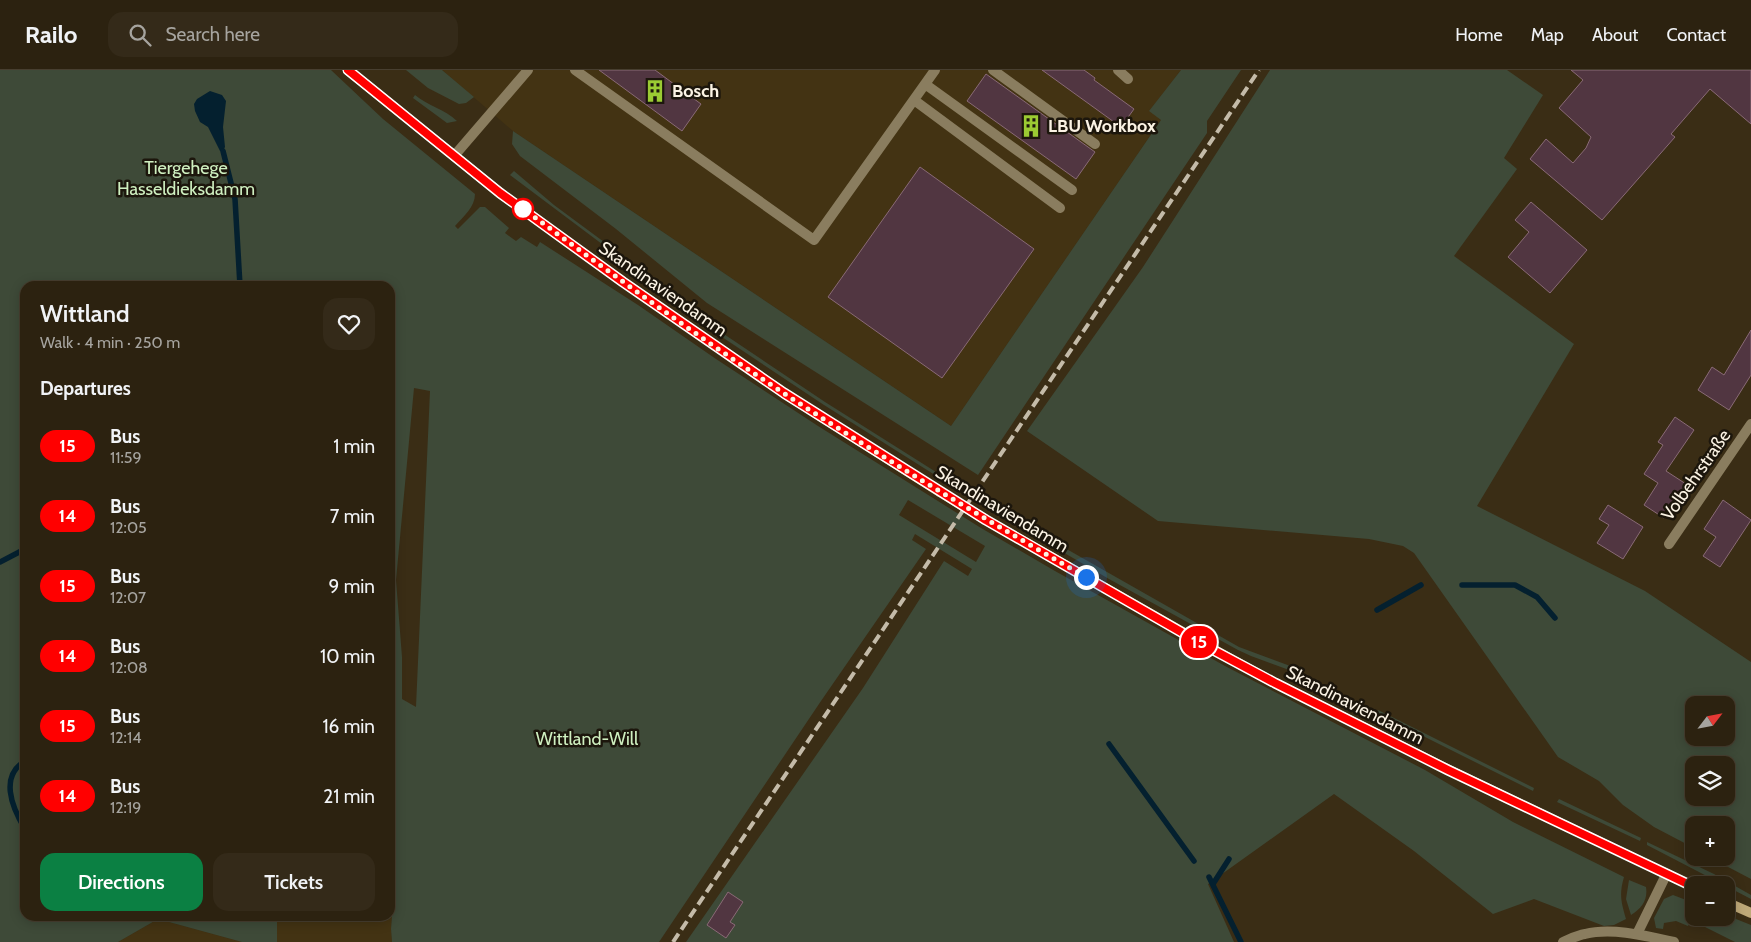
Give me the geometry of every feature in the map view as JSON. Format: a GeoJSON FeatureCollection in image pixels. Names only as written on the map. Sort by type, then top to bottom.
{"type":"FeatureCollection","features":[{"type":"Feature","properties":{"kind":"main road","name":"Skandinaviendamm"},"geometry":{"type":"LineString","coordinates":[[348,70],[500,193],[623,282],[760,376],[986,520],[1202,644],[1275,683],[1448,770],[1685,883]]}},
{"type":"Feature","properties":{"kind":"main road"},"geometry":{"type":"LineString","coordinates":[[1735,906],[1751,914]]}},
{"type":"Feature","properties":{"kind":"street"},"geometry":{"type":"LineString","coordinates":[[454,156],[528,70]]}},
{"type":"Feature","properties":{"kind":"street"},"geometry":{"type":"LineString","coordinates":[[575,70],[814,240],[935,70]]}},
{"type":"Feature","properties":{"kind":"street"},"geometry":{"type":"LineString","coordinates":[[993,70],[1095,144]]}},
{"type":"Feature","properties":{"kind":"street"},"geometry":{"type":"LineString","coordinates":[[1118,70],[1128,79]]}},
{"type":"Feature","properties":{"kind":"street"},"geometry":{"type":"LineString","coordinates":[[925,84],[1072,190]]}},
{"type":"Feature","properties":{"kind":"street"},"geometry":{"type":"LineString","coordinates":[[914,100],[1060,208]]}},
{"type":"Feature","properties":{"kind":"street","name":"Volbehrstraße"},"geometry":{"type":"LineString","coordinates":[[1669,544],[1751,424]]}},
{"type":"Feature","properties":{"kind":"street"},"geometry":{"type":"LineString","coordinates":[[1638,934],[1666,875]]}},
{"type":"Feature","properties":{"kind":"street"},"geometry":{"type":"LineString","coordinates":[[1563,942],[1586,933],[1609,932],[1638,934],[1674,942]]}},
{"type":"Feature","properties":{"kind":"shaded area"},"geometry":{"type":"Polygon","coordinates":[[[442,70],[1181,70],[1150,110],[1161,120],[951,426],[513,131],[442,70]]]}},
{"type":"Feature","properties":{"kind":"shaded area"},"geometry":{"type":"Polygon","coordinates":[[[155,921],[165,921],[242,942],[118,942],[155,921]]]}},
{"type":"Feature","properties":{"kind":"shaded area"},"geometry":{"type":"Polygon","coordinates":[[[277,921],[392,921],[392,942],[277,942],[277,921]]]}},
{"type":"Feature","properties":{"kind":"green space"},"geometry":{"type":"Polygon","coordinates":[[[0,70],[331,70],[383,119],[475,194],[471,207],[455,226],[458,229],[480,207],[485,207],[509,228],[505,233],[516,241],[521,237],[537,247],[540,242],[638,305],[818,426],[981,528],[1225,666],[1425,770],[1513,822],[1624,877],[1621,898],[1626,919],[1614,925],[1604,926],[1534,899],[1493,914],[1414,851],[1334,794],[1208,884],[1234,942],[686,942],[863,688],[944,561],[968,576],[972,569],[915,534],[912,540],[926,549],[659,942],[392,942],[392,921],[395,921],[395,281],[20,281],[20,921],[155,921],[118,942],[0,942],[0,70]],[[414,388],[396,580],[402,657],[402,699],[416,707],[430,391],[414,388]],[[908,500],[899,515],[976,562],[985,546],[908,500]]]}},
{"type":"Feature","properties":{"kind":"green space"},"geometry":{"type":"Polygon","coordinates":[[[406,70],[442,70],[474,97],[466,103],[459,104],[428,88],[406,70]]]}},
{"type":"Feature","properties":{"kind":"green space"},"geometry":{"type":"Polygon","coordinates":[[[1181,70],[1241,70],[1207,121],[1207,133],[978,475],[707,303],[616,229],[520,156],[512,144],[513,131],[951,426],[1161,120],[1149,111],[1181,70]]]}},
{"type":"Feature","properties":{"kind":"green space"},"geometry":{"type":"Polygon","coordinates":[[[1270,70],[1507,70],[1543,95],[1504,158],[1517,169],[1454,256],[1574,344],[1477,506],[1645,591],[1751,662],[1751,879],[1726,866],[1735,866],[1735,816],[1685,816],[1685,843],[1654,827],[1623,805],[1599,781],[1558,757],[1414,553],[1403,546],[1369,539],[1158,521],[1027,431],[1143,267],[1270,70]]]}},
{"type":"Feature","properties":{"kind":"green space"},"geometry":{"type":"Polygon","coordinates":[[[415,95],[447,113],[457,121],[447,123],[413,98],[415,95]]]}},
{"type":"Feature","properties":{"kind":"green space"},"geometry":{"type":"Polygon","coordinates":[[[514,171],[554,205],[623,256],[685,308],[825,402],[955,484],[954,487],[824,405],[683,311],[622,259],[510,175],[514,171]]]}},
{"type":"Feature","properties":{"kind":"green space"},"geometry":{"type":"Polygon","coordinates":[[[984,502],[1239,647],[1301,670],[1300,674],[1238,650],[1109,579],[982,505],[984,502]]]}},
{"type":"Feature","properties":{"kind":"green space"},"geometry":{"type":"Polygon","coordinates":[[[1378,710],[1534,788],[1533,791],[1377,713],[1378,710]]]}},
{"type":"Feature","properties":{"kind":"green space"},"geometry":{"type":"Polygon","coordinates":[[[1559,799],[1641,838],[1640,841],[1557,802],[1559,799]]]}},
{"type":"Feature","properties":{"kind":"green space"},"geometry":{"type":"Polygon","coordinates":[[[1647,842],[1685,860],[1685,865],[1647,845],[1647,842]]]}},
{"type":"Feature","properties":{"kind":"green space"},"geometry":{"type":"Polygon","coordinates":[[[1687,866],[1697,866],[1718,876],[1707,876],[1687,866]]]}},
{"type":"Feature","properties":{"kind":"green space"},"geometry":{"type":"Polygon","coordinates":[[[1629,880],[1646,887],[1646,896],[1643,903],[1631,915],[1626,899],[1629,880]]]}},
{"type":"Feature","properties":{"kind":"green space"},"geometry":{"type":"Polygon","coordinates":[[[1735,886],[1751,895],[1751,899],[1735,891],[1735,886]]]}},
{"type":"Feature","properties":{"kind":"green space"},"geometry":{"type":"Polygon","coordinates":[[[1673,895],[1685,900],[1685,925],[1676,921],[1664,923],[1663,929],[1656,928],[1654,918],[1664,899],[1673,895]]]}},
{"type":"Feature","properties":{"kind":"green space"},"geometry":{"type":"Polygon","coordinates":[[[1735,919],[1751,925],[1751,942],[1735,942],[1703,926],[1735,926],[1735,919]]]}},
{"type":"Feature","properties":{"kind":"green space"},"geometry":{"type":"Polygon","coordinates":[[[165,921],[277,921],[277,942],[242,942],[165,921]]]}},
{"type":"Feature","properties":{"kind":"water"},"geometry":{"type":"Polygon","coordinates":[[[210,91],[222,95],[226,101],[223,127],[225,147],[223,151],[220,151],[208,127],[200,122],[195,111],[194,104],[197,99],[210,91]]]}},
{"type":"Feature","properties":{"kind":"building","name":"Bosch"},"geometry":{"type":"Polygon","coordinates":[[[599,70],[655,70],[701,104],[682,131],[599,70]]]}},
{"type":"Feature","properties":{"kind":"building"},"geometry":{"type":"Polygon","coordinates":[[[1042,70],[1084,70],[1095,78],[1094,80],[1134,109],[1121,127],[1042,70]]]}},
{"type":"Feature","properties":{"kind":"building"},"geometry":{"type":"Polygon","coordinates":[[[1571,70],[1751,70],[1751,124],[1710,89],[1671,134],[1675,137],[1602,220],[1530,159],[1546,139],[1573,163],[1586,148],[1591,137],[1559,108],[1583,80],[1571,70]]]}},
{"type":"Feature","properties":{"kind":"building","name":"LBU Workbox"},"geometry":{"type":"Polygon","coordinates":[[[986,74],[1095,152],[1076,179],[967,101],[986,74]]]}},
{"type":"Feature","properties":{"kind":"building"},"geometry":{"type":"Polygon","coordinates":[[[920,167],[1034,249],[942,378],[828,297],[920,167]]]}},
{"type":"Feature","properties":{"kind":"building"},"geometry":{"type":"Polygon","coordinates":[[[1531,202],[1587,250],[1550,293],[1508,257],[1529,232],[1515,220],[1531,202]]]}},
{"type":"Feature","properties":{"kind":"building"},"geometry":{"type":"Polygon","coordinates":[[[1751,330],[1751,375],[1729,410],[1698,390],[1712,367],[1724,375],[1751,330]]]}},
{"type":"Feature","properties":{"kind":"building"},"geometry":{"type":"Polygon","coordinates":[[[1675,417],[1694,430],[1666,471],[1686,484],[1664,518],[1644,505],[1658,483],[1644,474],[1663,445],[1658,442],[1675,417]]]}},
{"type":"Feature","properties":{"kind":"building"},"geometry":{"type":"Polygon","coordinates":[[[1723,500],[1751,520],[1720,567],[1703,556],[1716,537],[1704,529],[1723,500]]]}},
{"type":"Feature","properties":{"kind":"building"},"geometry":{"type":"Polygon","coordinates":[[[1608,505],[1643,527],[1623,559],[1597,543],[1609,525],[1599,519],[1608,505]]]}},
{"type":"Feature","properties":{"kind":"building"},"geometry":{"type":"Polygon","coordinates":[[[728,892],[743,902],[730,922],[735,925],[726,938],[707,925],[728,892]]]}},
{"type":"Feature","properties":{"kind":"waterway"},"geometry":{"type":"LineString","coordinates":[[223,151],[235,199],[240,281]]}},
{"type":"Feature","properties":{"kind":"waterway"},"geometry":{"type":"LineString","coordinates":[[0,562],[20,552]]}},
{"type":"Feature","properties":{"kind":"waterway"},"geometry":{"type":"LineString","coordinates":[[1377,610],[1421,585]]}},
{"type":"Feature","properties":{"kind":"waterway"},"geometry":{"type":"LineString","coordinates":[[1462,585],[1515,585],[1537,597],[1555,618]]}},
{"type":"Feature","properties":{"kind":"waterway"},"geometry":{"type":"LineString","coordinates":[[1109,744],[1194,861]]}},
{"type":"Feature","properties":{"kind":"waterway"},"geometry":{"type":"LineString","coordinates":[[20,765],[12,775],[10,783],[12,801],[20,820]]}},
{"type":"Feature","properties":{"kind":"waterway"},"geometry":{"type":"LineString","coordinates":[[1213,884],[1229,859]]}},
{"type":"Feature","properties":{"kind":"waterway"},"geometry":{"type":"LineString","coordinates":[[1209,877],[1241,942]]}},
{"type":"Feature","properties":{"kind":"railway"},"geometry":{"type":"LineString","coordinates":[[673,942],[1259,70]]}},
{"type":"Feature","properties":{"kind":"bus line","name":"15"},"geometry":{"type":"LineString","coordinates":[[348,70],[500,193],[623,282],[784,393],[986,520],[1202,644],[1275,683],[1448,770],[1685,883]]}},
{"type":"Feature","properties":{"kind":"place","name":"Bosch"},"geometry":{"type":"Point","coordinates":[655,91]}},
{"type":"Feature","properties":{"kind":"place","name":"LBU Workbox"},"geometry":{"type":"Point","coordinates":[1031,126]}},
{"type":"Feature","properties":{"kind":"route"},"geometry":{"type":"LineString","coordinates":[[523,209],[623,282],[784,393],[940,492],[1086,577]]}},
{"type":"Feature","properties":{"kind":"park label","name":"Tiergehege Hasseldieksdamm"},"geometry":{"type":"Point","coordinates":[186,178]}},
{"type":"Feature","properties":{"kind":"park label","name":"Wittland-Will"},"geometry":{"type":"Point","coordinates":[587,739]}}]}
